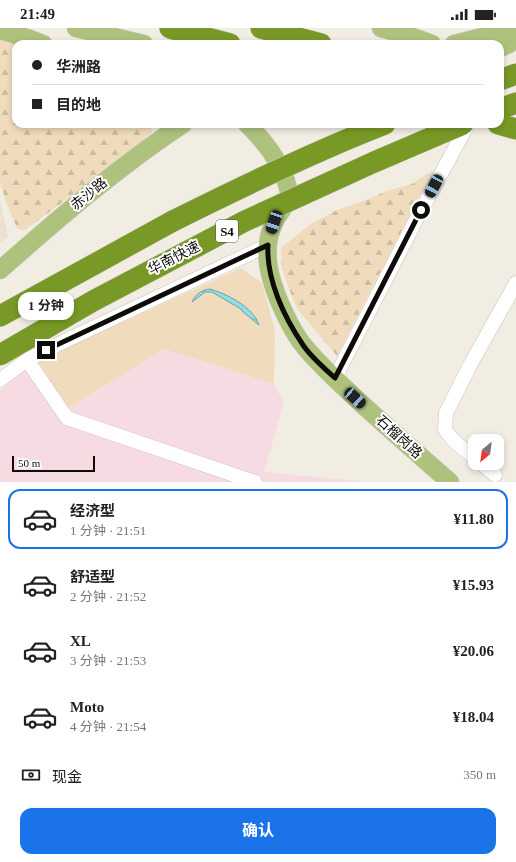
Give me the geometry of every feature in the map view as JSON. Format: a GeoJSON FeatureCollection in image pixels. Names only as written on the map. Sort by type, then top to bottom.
{"type":"FeatureCollection","features":[{"type":"Feature","properties":{"kind":"highway"},"geometry":{"type":"LineString","coordinates":[[170,28],[215,40]]}},
{"type":"Feature","properties":{"kind":"highway"},"geometry":{"type":"LineString","coordinates":[[261,28],[306,40]]}},
{"type":"Feature","properties":{"kind":"highway"},"geometry":{"type":"LineString","coordinates":[[297,28],[319,40]]}},
{"type":"Feature","properties":{"kind":"highway"},"geometry":{"type":"LineString","coordinates":[[504,78],[516,74]]}},
{"type":"Feature","properties":{"kind":"highway"},"geometry":{"type":"LineString","coordinates":[[504,95],[516,98]]}},
{"type":"Feature","properties":{"kind":"highway"},"geometry":{"type":"LineString","coordinates":[[504,108],[516,103]]}},
{"type":"Feature","properties":{"kind":"highway"},"geometry":{"type":"LineString","coordinates":[[504,126],[516,129]]}},
{"type":"Feature","properties":{"kind":"highway","name":"S4"},"geometry":{"type":"LineString","coordinates":[[0,316],[173,221],[255,180],[375,128]]}},
{"type":"Feature","properties":{"kind":"highway","name":"华南快速"},"geometry":{"type":"LineString","coordinates":[[0,355],[100,297],[245,221],[372,163],[454,128]]}},
{"type":"Feature","properties":{"kind":"main road"},"geometry":{"type":"LineString","coordinates":[[76,28],[127,40]]}},
{"type":"Feature","properties":{"kind":"main road"},"geometry":{"type":"LineString","coordinates":[[381,28],[421,40]]}},
{"type":"Feature","properties":{"kind":"main road"},"geometry":{"type":"LineString","coordinates":[[470,40],[506,31],[512,28]]}},
{"type":"Feature","properties":{"kind":"main road"},"geometry":{"type":"LineString","coordinates":[[0,30],[32,40]]}},
{"type":"Feature","properties":{"kind":"main road"},"geometry":{"type":"LineString","coordinates":[[504,46],[509,44],[516,37]]}},
{"type":"Feature","properties":{"kind":"main road"},"geometry":{"type":"LineString","coordinates":[[153,144],[160,132],[160,128]]}},
{"type":"Feature","properties":{"kind":"main road","name":"赤沙路"},"geometry":{"type":"LineString","coordinates":[[0,270],[79,201],[153,144],[178,128]]}},
{"type":"Feature","properties":{"kind":"main road","name":"石榴岗路"},"geometry":{"type":"LineString","coordinates":[[251,128],[270,149],[278,162],[288,188],[289,194],[286,204],[274,222],[268,245],[267,259],[272,282],[284,312],[303,345],[335,378],[398,437],[450,482]]}},
{"type":"Feature","properties":{"kind":"street"},"geometry":{"type":"LineString","coordinates":[[335,378],[415,222],[466,128]]}},
{"type":"Feature","properties":{"kind":"street"},"geometry":{"type":"LineString","coordinates":[[0,380],[27,360],[268,245]]}},
{"type":"Feature","properties":{"kind":"street"},"geometry":{"type":"LineString","coordinates":[[468,452],[455,442],[445,430],[446,413],[469,367],[516,283]]}},
{"type":"Feature","properties":{"kind":"street"},"geometry":{"type":"LineString","coordinates":[[27,360],[67,418],[255,482]]}},
{"type":"Feature","properties":{"kind":"street"},"geometry":{"type":"LineString","coordinates":[[489,470],[495,475]]}},
{"type":"Feature","properties":{"kind":"shaded area"},"geometry":{"type":"Polygon","coordinates":[[[0,199],[8,237],[0,243],[0,199]]]}},
{"type":"Feature","properties":{"kind":"shaded area"},"geometry":{"type":"Polygon","coordinates":[[[164,349],[274,384],[284,403],[264,472],[368,482],[0,482],[0,390],[38,361],[68,408],[164,349]]]}},
{"type":"Feature","properties":{"kind":"green space"},"geometry":{"type":"Polygon","coordinates":[[[0,36],[12,42],[12,128],[151,128],[152,133],[132,150],[24,231],[17,228],[6,202],[0,182],[0,36]]]}},
{"type":"Feature","properties":{"kind":"green space"},"geometry":{"type":"Polygon","coordinates":[[[433,170],[337,356],[297,309],[282,270],[281,248],[312,223],[337,210],[369,199],[386,191],[412,184],[433,170]]]}},
{"type":"Feature","properties":{"kind":"green space"},"geometry":{"type":"Polygon","coordinates":[[[241,268],[262,283],[275,330],[274,384],[164,349],[68,408],[38,361],[241,268]]]}},
{"type":"Feature","properties":{"kind":"water"},"geometry":{"type":"Polygon","coordinates":[[[210,289],[239,302],[251,312],[259,325],[241,309],[212,292],[205,292],[192,302],[199,293],[210,289]]]}},
{"type":"Feature","properties":{"kind":"route"},"geometry":{"type":"LineString","coordinates":[[46,350],[268,245],[267,259],[272,282],[284,312],[303,345],[335,378],[421,210]]}}]}
